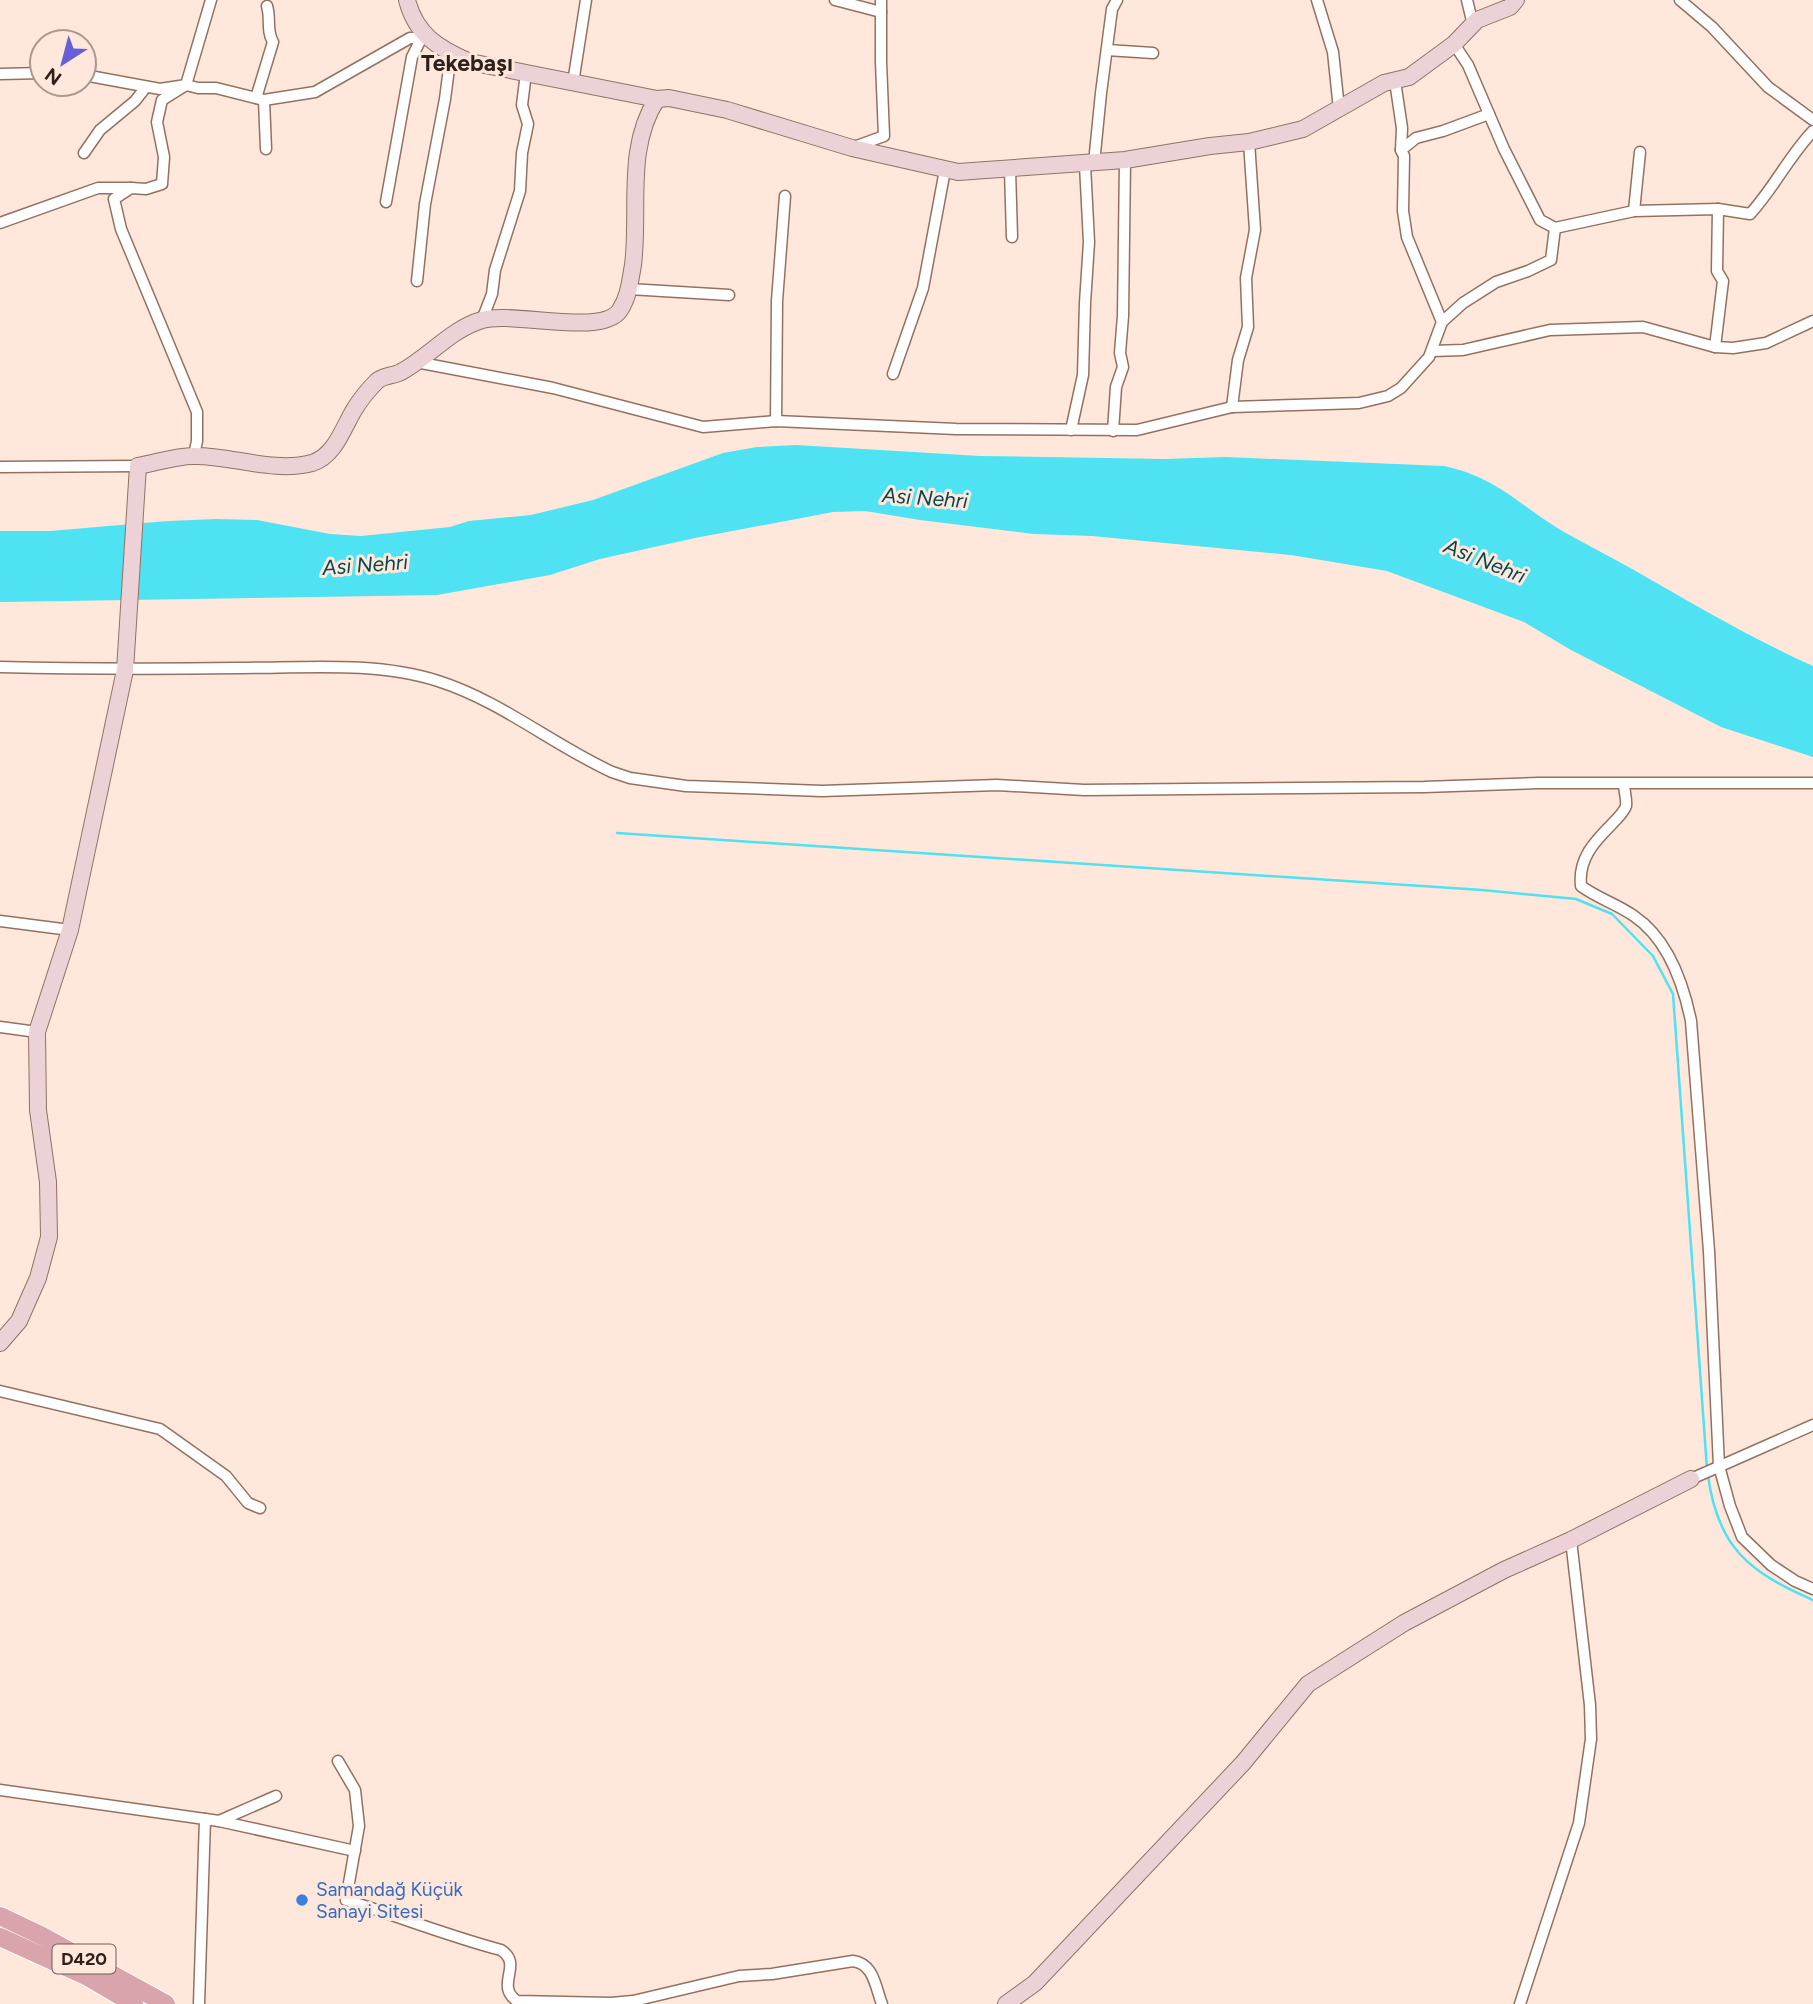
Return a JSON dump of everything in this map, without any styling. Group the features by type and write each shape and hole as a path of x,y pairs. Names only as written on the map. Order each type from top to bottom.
{"main road":[{"name":"D420","path":"0,1916 166,2004"},
{"name":"D420","path":"0,1937 86,1976 134,2004"}],"street":[{"path":"186,85 211,0"},
{"path":"407,0 410,13 424,37 470,62 727,110 852,148 958,172 1125,160 1248,142 1303,129 1384,83 1409,77 1454,44 1478,20 1510,7 1516,0"},
{"path":"573,83 586,0"},
{"path":"835,0 881,12"},
{"path":"852,148 884,136 881,0"},
{"path":"1071,430 1083,375 1090,164 1112,9 1117,0"},
{"path":"1317,0 1333,52 1339,109"},
{"path":"1467,0 1472,25"},
{"path":"1679,0 1712,27 1768,87 1813,120"},
{"path":"266,149 260,99 273,42 268,33 270,18 267,6"},
{"path":"98,78 146,87 161,94 186,85 216,88 260,99 315,92 410,38 424,37"},
{"path":"386,202 412,57 424,37"},
{"path":"1454,44 1468,65 1540,220 1555,228 1634,211 1718,209 1749,214 1765,197 1797,147 1813,131"},
{"path":"1107,50 1153,54"},
{"path":"417,281 425,204 451,53"},
{"path":"0,74 28,73"},
{"path":"482,320 492,294 501,249 520,191 522,153 528,124 522,105 526,73"},
{"path":"1395,81 1402,128 1403,211 1407,237 1442,322"},
{"path":"84,153 100,130 135,101 146,87"},
{"path":"0,223 98,188 146,189 162,184 164,158 158,122 161,94"},
{"path":"0,467 138,470 194,455 248,463 314,463 334,448 355,408 380,378 399,373 453,335 482,320 510,317 602,323 618,314 629,289 636,238 636,158 647,114 657,99"},
{"path":"1401,149 1416,138 1489,114"},
{"path":"1232,407 1238,360 1248,327 1246,278 1255,230 1248,142"},
{"path":"1634,211 1640,152"},
{"path":"1113,431 1116,387 1123,367 1120,352 1124,316 1125,160"},
{"path":"893,374 923,288 945,170"},
{"path":"1010,170 1012,237"},
{"path":"131,188 114,199 121,229 197,412 194,455"},
{"path":"776,421 777,301 785,196"},
{"path":"1715,347 1723,281 1717,271 1718,209"},
{"path":"416,362 553,388 703,427 776,421 956,429 1137,430 1232,407 1359,403 1388,396 1407,382 1432,351 1442,322 1463,303 1496,282 1551,260 1555,228"},
{"path":"629,289 729,295"},
{"path":"1432,351 1463,350 1550,330 1643,327 1715,347 1733,348 1766,343 1813,321"},
{"path":"0,1343 19,1321 38,1278 49,1237 48,1182 38,1110 37,1032 70,930 126,664 138,470"},
{"path":"0,667 126,664 324,668 387,671 424,677 488,702 612,772 629,778 686,786 822,791 998,785 1084,790 1424,787 1538,783 1813,783"},
{"path":"1624,784 1626,806 1584,858 1579,872 1581,886 1637,918 1673,962 1685,990 1692,1021 1708,1237 1719,1466 1742,1537 1771,1565 1813,1589"},
{"path":"0,921 70,930"},
{"path":"0,1027 37,1032"},
{"path":"0,1391 160,1429 226,1476 248,1503 260,1508"},
{"path":"1006,2004 1035,1983 1243,1763 1308,1684 1404,1623 1504,1570 1571,1540 1691,1479 1813,1425"},
{"path":"1520,2004 1579,1823 1591,1739 1590,1705 1571,1540"},
{"path":"338,1760 355,1790 358,1807 359,1826 346,1900 508,1955 511,1964 507,1990 510,1997 517,2001 633,2001 739,1976 772,1975 853,1961 863,1963 870,1969 882,2004"},
{"path":"0,1790 219,1821 355,1851"},
{"path":"219,1821 276,1796"},
{"path":"199,2004 205,1819"}],"water":[{"name":"Asi Nehri","path":"796,445 980,456 1165,459 1226,457 1444,466 1463,471 1494,485 1564,532 1700,608 1813,666 1813,757 1721,727 1571,650 1524,622 1387,571 1291,555 1092,536 1034,534 865,511 833,512 695,538 600,559 550,575 437,595 0,602 0,531 50,531 217,519 257,520 330,534 361,536 450,527 469,521 531,515 593,500 723,453 757,447"}],"waterway":[{"path":"617,833 1482,890 1576,899 1612,914 1653,956 1673,994 1707,1469"},
{"path":"1708,1476 1720,1522 1740,1554 1771,1579 1813,1600"}],"place":[{"name":"Samandağ Küçük Sanayi Sitesi","path":"302,1900"}],"district":[{"name":"Tekebaşı","path":"467,63"}]}
